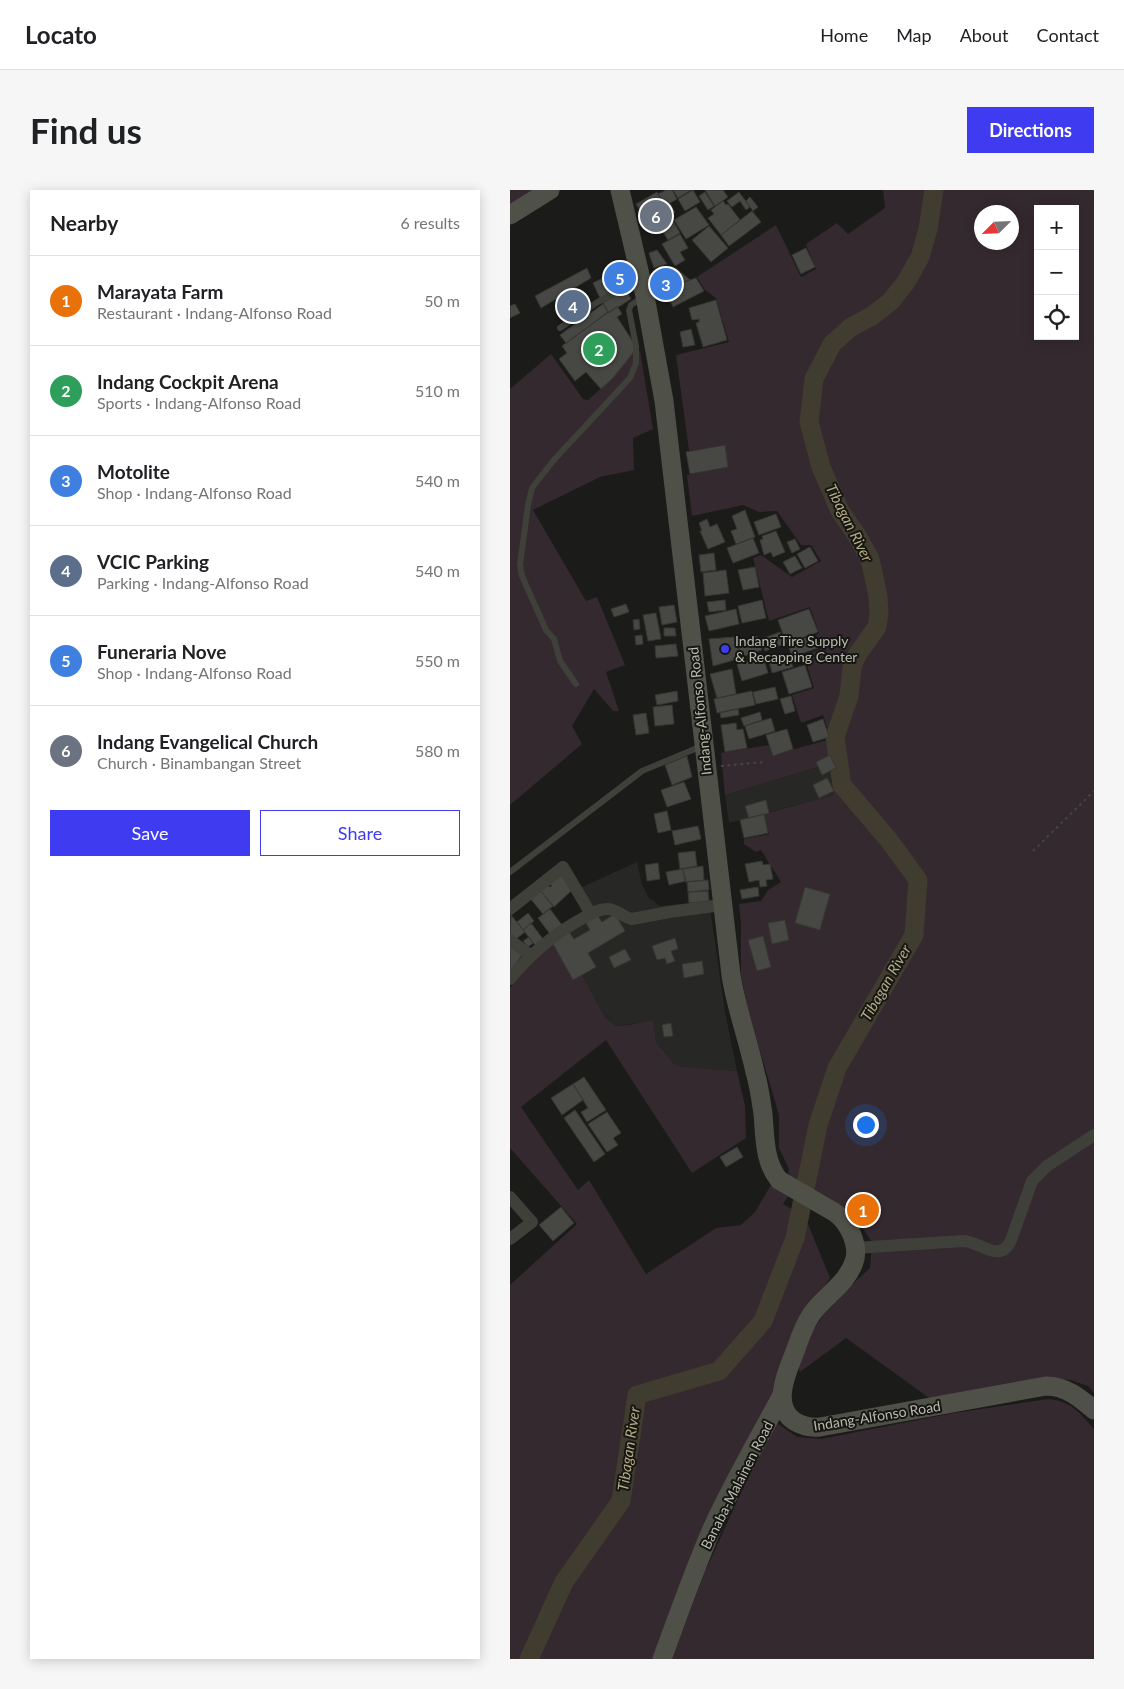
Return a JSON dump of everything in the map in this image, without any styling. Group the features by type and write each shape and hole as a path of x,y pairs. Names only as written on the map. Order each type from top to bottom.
{"main road":[{"path":"510,215 550,190"},
{"name":"Indang-Alfonso Road","path":"620,190 641,279 664,401 733,989 755,1071 768,1159 777,1178 787,1192 827,1215 839,1216 845,1223 855,1248"},
{"name":"Indang-Alfonso Road","path":"827,1215 843,1241 851,1264 849,1273"},
{"path":"782,1396 789,1368 809,1318 849,1273 854,1263 855,1248"},
{"name":"Indang-Alfonso Road","path":"782,1396 784,1409 787,1414 799,1424 814,1427 937,1407 1046,1386 1057,1387 1070,1392 1094,1410"},
{"name":"Banaba-Malainen Road","path":"662,1659 711,1531 782,1396"}],"street":[{"path":"510,909 563,867 591,914"},
{"path":"510,979 530,955 555,935 601,910 611,909 626,918 633,919 722,905"},
{"path":"510,940 530,955"},
{"path":"855,1248 963,1241 974,1242 996,1252 1002,1250 1008,1246 1011,1240 1032,1181 1047,1166 1094,1135"},
{"path":"510,1197 532,1222 510,1239"}],"lane":[{"path":"560,328 596,303 641,279"},
{"path":"576,684 560,660 554,639 546,630 522,576 521,558 528,505 532,488 553,462 630,378 636,363 636,346 629,308 641,279"},
{"path":"510,872 642,770 704,746"}],"path":[{"path":"706,770 725,765 764,762"},
{"path":"1033,851 1094,791"}],"shaded area":[{"path":"510,190 535,190 510,206"},
{"path":"883,190 1094,190 1094,1393 1088,1386 1070,1380 1043,1378 932,1400 846,1338 800,1372 796,1365 806,1341 830,1305 870,1268 872,1242 857,1220 834,1201 791,1177 788,1173 789,1169 779,1148 779,1115 748,1010 741,975 739,904 761,901 768,890 781,882 761,850 756,852 744,844 744,839 769,834 764,814 833,795 838,760 830,755 816,762 818,767 725,795 721,753 769,745 773,755 831,739 823,715 801,723 792,695 814,688 804,655 821,649 816,635 819,633 810,607 769,621 753,558 761,555 792,577 821,561 811,545 801,545 777,511 759,512 743,505 692,516 687,475 728,466 724,445 689,451 676,355 729,342 716,298 705,290 697,277 776,225 801,277 816,269 806,244 837,223 848,234 885,208"},
{"path":"640,351 653,429 633,438 634,470 600,477 533,510 586,601 597,597 625,665 606,672 619,711 613,711 594,689 572,726 582,744 510,805 510,389 551,354 583,399 588,400 613,378 633,353"},
{"path":"830,755 838,760 833,795 729,823 725,795 818,767 816,762"},
{"path":"637,862 642,884 649,898 660,906 709,901 725,1012 737,1071 676,1066 656,1042 653,1021 616,1026 605,1017 582,975 573,980 552,942 597,915 580,888"},
{"path":"552,942 573,979 582,975 605,1017 616,1026 653,1020 656,1042 676,1066 737,1071 745,1106 746,1138 692,1173 606,1040 521,1107 578,1190 589,1180 646,1274 716,1228 741,1225 755,1212 771,1185 790,1194 783,1204 800,1214 798,1221 808,1224 830,1278 795,1332 776,1393 654,1659 510,1659 510,1285 577,1224 510,1148 510,988 533,960"},
{"path":"1048,1399 1063,1402 1074,1408 1094,1429 1094,1659 672,1659 704,1574 764,1442 777,1423 797,1437 821,1439 954,1413"}],"building":[{"path":"666,190 672,190 677,199 670,203 675,212 670,215 658,194"},
{"path":"673,190 691,190 678,198"},
{"path":"693,190 700,202 685,211 678,199"},
{"path":"705,190 723,190 728,197 715,206"},
{"path":"657,192 664,205 643,215 636,204"},
{"path":"705,192 714,206 708,210 699,196"},
{"path":"739,192 750,207 746,210 740,201 732,207 727,201"},
{"path":"750,197 758,207 753,211 746,201"},
{"path":"723,201 726,205 728,204 740,220 721,235 708,218 714,214 711,210"},
{"path":"664,205 671,217 651,228 643,215"},
{"path":"696,207 709,225 686,239 674,220"},
{"path":"752,211 761,222 729,246 721,235"},
{"path":"673,221 680,233 668,240 661,229"},
{"path":"709,226 728,248 711,262 692,240"},
{"path":"680,234 688,248 680,252 685,260 675,266 662,244"},
{"path":"806,248 815,267 801,274 792,255"},
{"path":"657,250 667,264 654,268 649,253"},
{"path":"624,267 628,282 600,298 593,283"},
{"path":"587,268 591,278 541,308 535,296"},
{"path":"676,268 690,280 661,289 657,273"},
{"path":"696,278 704,291 673,307 665,288"},
{"path":"626,289 631,299 609,313 603,303"},
{"path":"716,300 727,340 703,347 696,323 699,322 699,319 692,320 689,308"},
{"path":"515,304 520,313 510,318 510,306"},
{"path":"603,304 608,312 566,343 560,335"},
{"path":"617,306 622,314 617,317 635,345 633,353 613,378 601,389 586,372 575,381 559,359 567,353 562,346"},
{"path":"691,329 695,345 683,347 680,332"},
{"path":"725,445 728,467 690,474 686,452"},
{"path":"745,510 755,537 736,544 731,531 737,529 732,516"},
{"path":"776,514 781,527 759,535 754,522"},
{"path":"707,519 710,527 717,524 725,542 708,549 700,531 702,531 699,523"},
{"path":"776,531 785,552 773,557 771,552 764,555 760,540 763,539 762,536"},
{"path":"753,538 759,553 733,563 727,548"},
{"path":"795,539 800,549 792,553 787,542"},
{"path":"810,547 818,561 805,568 797,554"},
{"path":"714,553 716,570 701,572 699,555"},
{"path":"795,556 802,568 790,574 783,562"},
{"path":"755,567 759,587 743,590 738,570"},
{"path":"726,570 729,593 705,596 703,573"},
{"path":"725,600 726,610 709,612 707,602"},
{"path":"762,600 766,618 742,623 738,606"},
{"path":"626,604 629,612 614,617 611,609"},
{"path":"674,605 677,622 662,625 659,607"},
{"path":"736,609 739,624 709,631 705,616"},
{"path":"809,609 818,632 786,643 778,620"},
{"path":"656,613 661,639 648,641 643,615"},
{"path":"639,619 640,629 634,630 633,620"},
{"path":"664,628 675,628 676,636 664,636"},
{"path":"780,632 784,644 765,651 761,639"},
{"path":"642,635 643,644 636,645 635,636"},
{"path":"814,635 818,648 792,657 788,644"},
{"path":"757,636 762,650 742,657 737,644"},
{"path":"734,637 741,658 713,666 709,639"},
{"path":"676,644 678,656 656,658 655,646"},
{"path":"789,655 793,667 772,673 769,661"},
{"path":"763,657 768,673 742,681 737,664"},
{"path":"805,665 812,687 789,694 782,672"},
{"path":"732,669 736,694 717,698 710,674"},
{"path":"775,687 778,699 756,704 753,692"},
{"path":"677,691 678,701 657,705 655,695"},
{"path":"752,691 755,705 717,713 714,699"},
{"path":"791,696 795,711 785,714 780,699"},
{"path":"672,705 674,724 655,726 653,707"},
{"path":"738,709 739,715 721,718 720,713"},
{"path":"760,712 762,720 744,726 741,718"},
{"path":"646,713 649,733 636,735 633,715"},
{"path":"771,718 775,731 749,739 745,726"},
{"path":"823,719 829,737 813,742 807,725"},
{"path":"736,723 737,730 743,729 747,748 725,752 721,725"},
{"path":"787,729 793,749 773,756 766,735"},
{"path":"830,755 836,768 822,775 816,762"},
{"path":"687,756 692,777 672,785 665,765"},
{"path":"827,778 834,791 819,798 813,785"},
{"path":"684,782 691,799 667,807 661,790"},
{"path":"766,800 769,813 749,818 745,806"},
{"path":"667,811 671,830 658,833 654,814"},
{"path":"764,814 768,833 744,838 740,820"},
{"path":"698,826 701,839 675,845 672,831"},
{"path":"695,851 697,866 680,869 678,853"},
{"path":"762,861 763,865 770,864 773,879 766,880 767,886 760,887 759,880 749,882 745,864"},
{"path":"658,863 660,879 647,881 645,865"},
{"path":"703,866 704,880 685,882 683,869"},
{"path":"683,869 686,881 669,885 666,872"},
{"path":"560,874 572,890 554,907 540,890 547,885 552,886 549,883"},
{"path":"708,880 709,890 688,892 687,882"},
{"path":"758,887 759,896 742,899 740,890"},
{"path":"805,887 830,894 820,930 795,923"},
{"path":"539,889 553,906 543,914 529,897"},
{"path":"708,891 709,901 689,903 688,892"},
{"path":"550,909 562,925 550,934 538,918"},
{"path":"528,913 534,921 523,930 517,922"},
{"path":"615,914 625,931 588,953 596,967 573,980 552,942 568,930 574,939 590,930 585,921 597,915 602,922"},
{"path":"511,915 525,932 516,939 510,936"},
{"path":"785,920 789,940 772,944 768,923"},
{"path":"531,923 543,939 535,945 523,930"},
{"path":"763,936 771,967 757,971 748,940"},
{"path":"529,937 533,943 528,947 523,941"},
{"path":"675,938 678,949 671,951 675,961 667,964 665,958 657,960 652,946"},
{"path":"510,946 522,955 511,970 510,969"},
{"path":"625,949 631,960 614,968 609,957"},
{"path":"702,961 704,974 684,978 682,964"},
{"path":"671,1023 673,1036 664,1037 662,1025"},
{"path":"584,1077 606,1110 587,1122 581,1112 588,1108 573,1084"},
{"path":"573,1084 583,1100 562,1115 551,1098"},
{"path":"575,1110 605,1154 594,1162 564,1118"},
{"path":"607,1112 621,1133 613,1138 618,1145 607,1152 588,1124"},
{"path":"737,1147 743,1157 726,1167 720,1157"},
{"path":"561,1207 574,1223 553,1241 539,1225"}],"waterway":[{"name":"Tibagan River","path":"529,1659 564,1582 621,1501 637,1395 719,1371 763,1321 795,1238 818,1125 837,1068 914,935 918,880 888,839 842,785 835,737 849,696 852,667 857,655 877,627 879,614 878,596 870,559 840,511 821,467 809,422 814,379 832,344 851,327 872,316 891,301 906,282 920,257 928,229 934,190"}],"place":[{"name":"Indang Evangelical Church","path":"656,216"},
{"name":"Funeraria Nove","path":"620,278"},
{"name":"Motolite","path":"666,284"},
{"name":"VCIC Parking","path":"573,306"},
{"name":"Indang Cockpit Arena","path":"599,349"},
{"name":"Indang Tire Supply & Recapping Center","path":"725,649"},
{"name":"Marayata Farm","path":"863,1210"}]}
